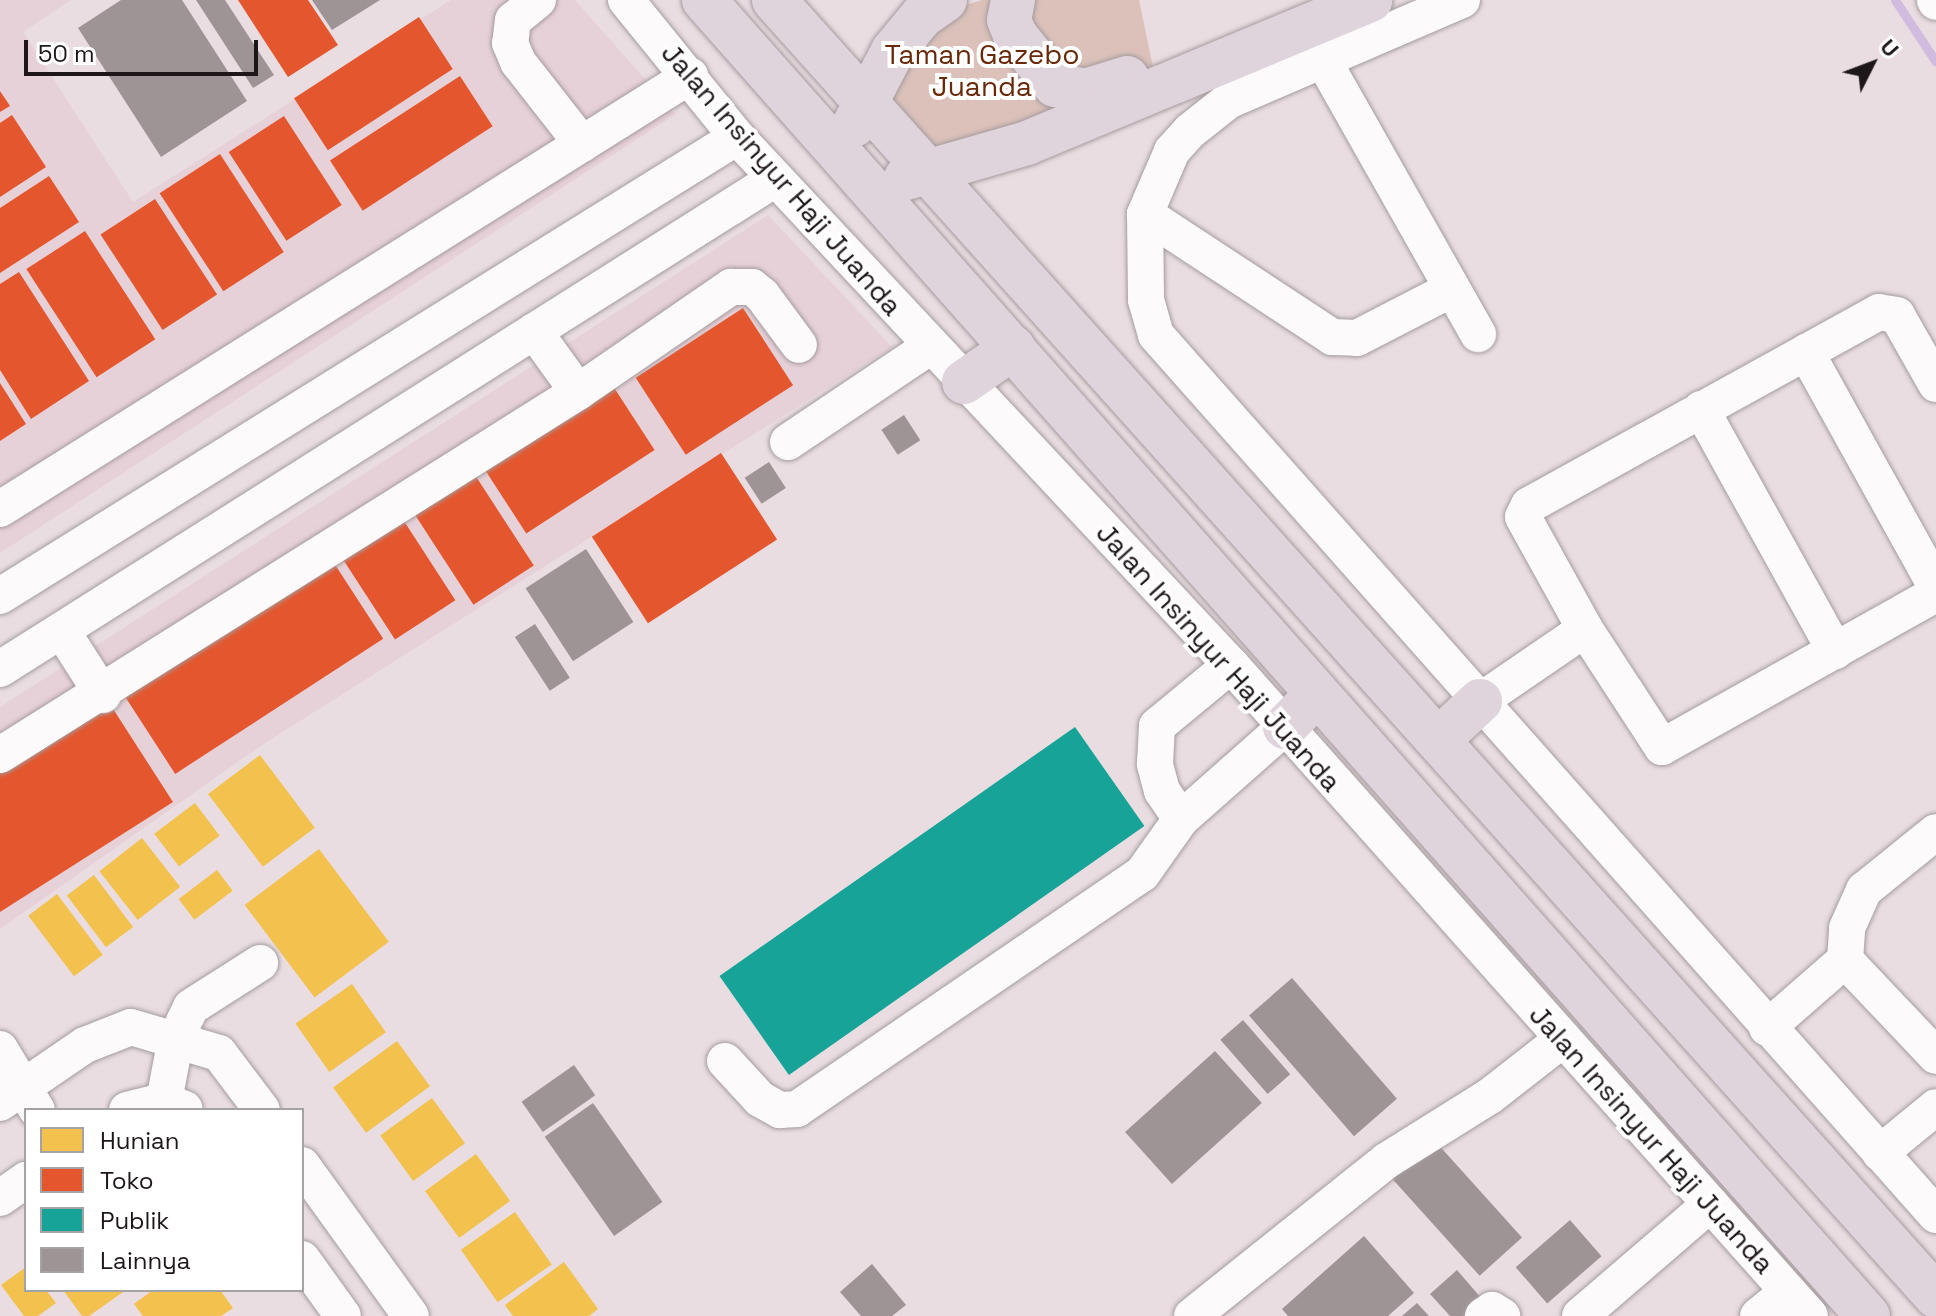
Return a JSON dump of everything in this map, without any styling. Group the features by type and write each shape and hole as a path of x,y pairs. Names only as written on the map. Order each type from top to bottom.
{"highway":[{"name":"Jalan Insinyur Haji Juanda","path":"704,0 1868,1316"},
{"path":"774,0 933,173 1936,1296"},
{"path":"945,0 922,16 893,51 865,99 851,168 933,173 1027,143 1226,55 1370,0"},
{"path":"1013,0 1009,20 1022,47 1043,74 1070,90 1085,91 1177,62 1226,55"},
{"path":"964,382 1013,348"},
{"path":"1285,727 1317,694"},
{"path":"1439,739 1480,701"}],"street":[{"path":"538,0 513,20 510,43 518,62 582,144"},
{"name":"Jalan Insinyur Haji Juanda","path":"626,0 737,137 1231,665 1799,1304"},
{"path":"1462,0 1228,101 1190,131 1172,151 1145,214 1146,300 1156,335 1767,1028 1936,1215"},
{"path":"1323,60 1478,334"},
{"path":"0,509 690,76"},
{"path":"0,596 737,137"},
{"path":"0,669 775,179"},
{"path":"1145,214 1332,337 1357,338 1452,289"},
{"path":"0,755 103,695 578,392 731,287 752,287 762,295 799,345"},
{"path":"1936,384 1889,311 1879,312 1524,510 1523,517 1585,629 1662,747 1936,594"},
{"path":"534,331 578,392"},
{"path":"788,442 931,346"},
{"path":"1806,352 1936,587"},
{"path":"1701,409 1835,651"},
{"path":"1480,701 1585,629"},
{"path":"62,631 103,695"},
{"path":"1181,819 1162,791 1155,764 1157,726 1231,665"},
{"path":"725,1061 760,1099 780,1110 797,1109 1142,874 1181,819 1285,727"},
{"path":"1767,1028 1845,960 1847,928 1864,890 1936,832"},
{"path":"1845,960 1936,1056"},
{"path":"151,1108 175,1106 176,1038 191,1007 260,963"},
{"path":"0,1049 21,1099 85,1045 131,1027 219,1053 260,1108"},
{"path":"1192,1316 1386,1161 1490,1096 1563,1039"},
{"path":"1880,1153 1936,1107"},
{"path":"304,1168 411,1316"},
{"path":"0,1198 24,1181"},
{"path":"1580,1316 1710,1204"},
{"path":"304,1262 343,1316"},
{"path":"1758,1316 1799,1304"},
{"path":"1483,1316 1492,1310 1502,1316"}],"shaded area":[{"path":"0,0 71,0 23,32 133,202 451,0 575,0 676,114 0,553"},
{"path":"768,215 892,347 262,745 0,929 0,707"}],"green space":[{"name":"Taman Gazebo Juanda","path":"982,0 1139,0 1153,67 997,138 924,152 878,101 949,10"}],"building: Hunian":[{"path":"260,755 315,828 263,867 208,794"},
{"path":"195,803 220,836 179,866 154,834"},
{"path":"142,838 180,887 138,920 99,871"},
{"path":"319,849 389,942 315,998 245,905"},
{"path":"217,870 233,891 194,920 179,899"},
{"path":"94,875 133,927 106,947 67,895"},
{"path":"57,894 103,955 74,976 28,916"},
{"path":"352,984 386,1032 329,1072 295,1024"},
{"path":"397,1041 430,1086 366,1133 333,1087"},
{"path":"432,1098 465,1143 413,1181 380,1136"},
{"path":"476,1154 510,1201 459,1238 425,1191"},
{"path":"515,1212 552,1264 498,1302 461,1250"},
{"path":"564,1262 598,1309 589,1316 513,1316 505,1305"},
{"path":"24,1268 24,1292 48,1292 56,1303 38,1316 24,1316 1,1285"},
{"path":"64,1292 123,1292 89,1316 82,1316"},
{"path":"150,1292 221,1292 233,1308 221,1316 143,1316 134,1304"}],"building: Toko":[{"path":"238,0 308,0 338,45 288,77"},
{"path":"419,17 453,69 328,150 294,98"},
{"path":"460,76 493,126 363,211 330,160"},
{"path":"0,91 10,106 0,112"},
{"path":"12,115 46,167 0,197 0,123"},
{"path":"284,116 342,205 286,241 229,152"},
{"path":"220,154 284,252 223,291 160,193"},
{"path":"49,176 79,222 0,273 0,208"},
{"path":"155,199 217,295 163,330 100,234"},
{"path":"85,231 155,339 97,377 26,269"},
{"path":"19,272 89,381 31,419 0,370 0,284"},
{"path":"743,308 793,385 686,455 636,378"},
{"path":"0,383 26,424 0,441"},
{"path":"611,383 655,450 526,533 483,466"},
{"path":"721,453 777,539 648,623 592,537"},
{"path":"475,475 534,566 473,605 415,514"},
{"path":"402,518 455,600 395,639 342,557"},
{"path":"332,560 383,639 175,774 124,695"},
{"path":"108,701 173,802 0,912 0,770"}],"building: Publik":[{"path":"1075,727 1144,826 789,1075 719,976"}],"building: Lainnya":[{"path":"121,0 182,0 247,101 161,157 78,28"},
{"path":"196,0 225,0 274,75 253,88"},
{"path":"312,0 380,0 332,30"},
{"path":"904,415 920,440 898,455 881,430"},
{"path":"769,462 786,488 762,504 745,478"},
{"path":"586,549 633,622 573,661 526,588"},
{"path":"535,624 570,678 550,691 515,637"},
{"path":"1292,978 1397,1099 1354,1136 1249,1015"},
{"path":"1243,1020 1290,1074 1268,1094 1220,1040"},
{"path":"1215,1051 1262,1103 1172,1184 1125,1132"},
{"path":"574,1065 595,1095 543,1132 522,1102"},
{"path":"593,1103 662,1202 614,1236 545,1137"},
{"path":"1435,1141 1522,1238 1480,1276 1393,1179"},
{"path":"1570,1220 1601,1256 1547,1303 1516,1267"},
{"path":"1364,1236 1414,1293 1388,1316 1288,1316 1282,1309"},
{"path":"872,1264 906,1305 892,1316 861,1316 840,1292"},
{"path":"1457,1270 1482,1299 1463,1316 1450,1316 1430,1294"},
{"path":"1417,1303 1429,1316 1402,1316"}],"waterway":[{"path":"1895,0 1936,62"}]}
